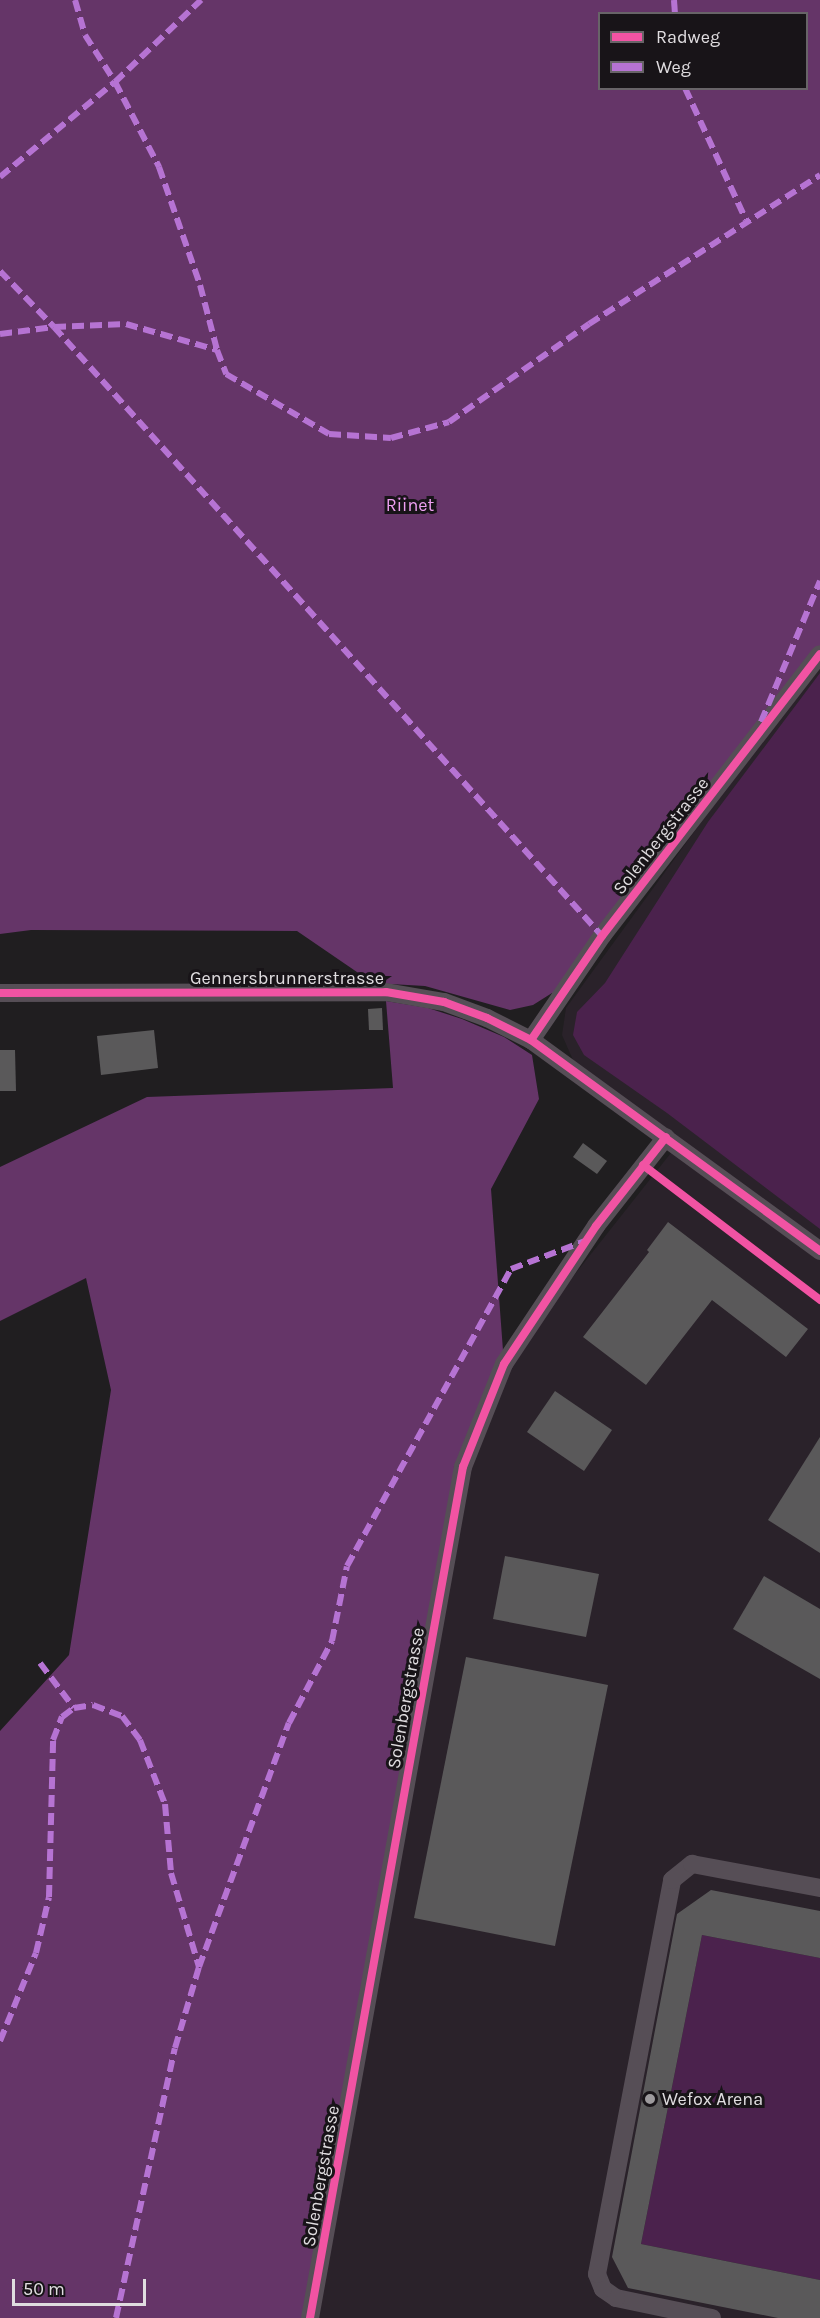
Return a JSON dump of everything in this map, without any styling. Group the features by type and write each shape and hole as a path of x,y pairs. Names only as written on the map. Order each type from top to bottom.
{"street":[{"name":"Solenbergstrasse","path":"531,1040 602,936 820,654"},
{"name":"Gennersbrunnerstrasse","path":"0,993 386,992 444,1002 487,1018 531,1040 820,1251"},
{"name":"Solenbergstrasse","path":"310,2318 463,1467 504,1364 596,1226 666,1137"},
{"path":"712,2318 616,2298 603,2289 597,2274 672,1880 692,1864 820,1888"}],"shaded area":[{"path":"820,659 820,2318 310,2318 463,1467 504,1364 678,1144 573,1060 562,1035 566,1008"},
{"path":"820,673 820,1229 667,1113 584,1055 573,1035 577,1012 605,983 708,822"},
{"path":"702,1935 820,1958 820,2280 641,2244"}],"green space":[{"name":"Riinet","path":"0,0 820,0 820,654 561,997 552,993 533,1005 510,1010 425,986 373,983 297,931 31,930 0,934"},
{"path":"386,1001 428,1008 462,1019 504,1037 532,1055 539,1099 491,1189 504,1364 463,1467 310,2318 0,2318 0,1731 69,1655 111,1390 86,1278 0,1321 0,1167 147,1097 393,1088"}],"building":[{"path":"382,1008 383,1030 369,1030 368,1009"},
{"path":"154,1030 158,1068 101,1075 97,1036"},
{"path":"0,1050 15,1050 16,1091 0,1091"},
{"path":"583,1143 607,1161 597,1174 573,1157"},
{"path":"668,1222 808,1329 786,1357 712,1300 646,1385 583,1337 649,1252 647,1250"},
{"path":"555,1391 612,1430 584,1471 527,1432"},
{"path":"820,1437 820,1553 768,1520"},
{"path":"505,1556 599,1574 586,1637 493,1619"},
{"path":"764,1576 820,1609 820,1679 733,1629"},
{"path":"466,1657 608,1685 555,1946 414,1918"},
{"name":"Wefox Arena","path":"711,1890 820,1911 820,1958 702,1935 641,2244 820,2280 820,2318 778,2318 628,2288 612,2257 677,1914"}],"marked path":[{"path":"75,0 85,35 115,82 159,167 200,285 217,350 226,374 329,434 391,438 449,422 589,324 820,175"},
{"path":"0,177 115,82 201,0"},
{"path":"674,0 675,12"},
{"path":"686,90 746,220"},
{"path":"0,271 54,327 602,936"},
{"path":"0,334 54,327 126,324 217,350"},
{"path":"761,722 820,581"},
{"path":"116,2318 175,2048 199,1967 289,1723 332,1641 347,1566 511,1269 585,1241"},
{"path":"40,1663 74,1708"},
{"path":"0,2041 36,1953 49,1897 53,1740 62,1717 74,1708 93,1705 122,1716 140,1740 165,1804 171,1873 199,1967"}],"cycle path":[{"path":"531,1040 602,936 820,654"},
{"path":"0,993 386,992 444,1002 487,1018 531,1040 820,1251"},
{"path":"310,2318 463,1467 504,1364 596,1226 666,1137"},
{"path":"643,1165 820,1300"}],"place":[{"name":"Wefox Arena","path":"650,2099"}]}
